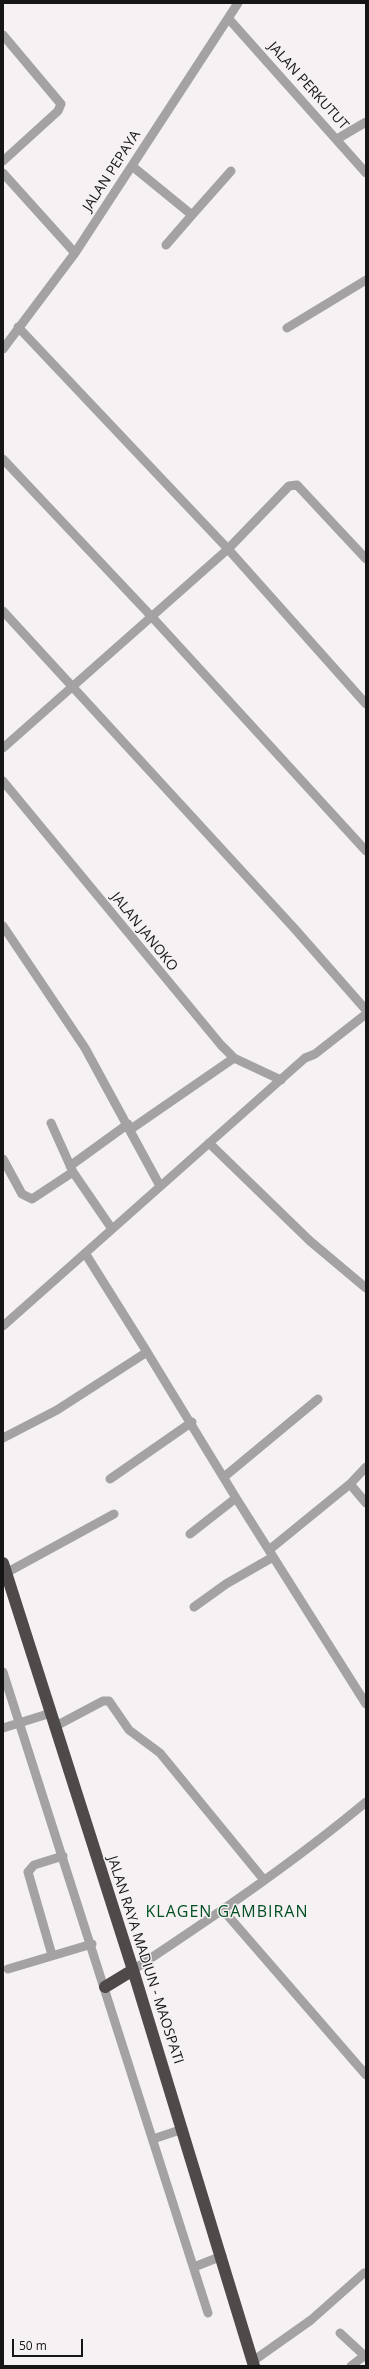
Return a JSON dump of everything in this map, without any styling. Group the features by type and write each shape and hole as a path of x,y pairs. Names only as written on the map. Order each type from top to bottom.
{"highway":[{"name":"JALAN RAYA MADIUN - MAOSPATI","path":"4,1568 133,1970 254,2363"},
{"path":"105,1987 133,1970"}],"street":[{"name":"JALAN PEPAYA","path":"3,349 75,253 238,3"},
{"name":"JALAN PERKUTUT","path":"228,18 366,172"},
{"path":"3,36 61,104 58,111 3,161"},
{"path":"337,139 366,122"},
{"path":"132,166 192,215"},
{"path":"166,245 231,171"},
{"path":"3,173 75,253"},
{"path":"287,328 366,280"},
{"path":"18,327 228,549 366,704"},
{"path":"3,459 152,617 366,851"},
{"path":"3,748 228,549 293,484 297,485 366,559"},
{"path":"3,611 294,928 366,1010"},
{"name":"JALAN JANOKO","path":"3,780 214,1038 234,1058 281,1080"},
{"path":"3,926 74,1030 129,1127 160,1186"},
{"path":"3,1326 305,1058 315,1054 366,1014"},
{"path":"3,1159 22,1194 32,1199 129,1127 234,1058"},
{"path":"51,1123 72,1169 112,1229"},
{"path":"209,1143 310,1241 366,1288"},
{"path":"85,1253 192,1422 236,1498 366,1704"},
{"path":"3,1438 57,1410 147,1352"},
{"path":"224,1477 318,1399"},
{"path":"110,1479 192,1422"},
{"path":"194,1607 271,1553 350,1484 366,1467"},
{"path":"350,1484 366,1504"},
{"path":"190,1534 236,1498"},
{"path":"4,1568 114,1514"},
{"path":"3,1672 92,1944 208,2313"},
{"path":"54,1727 103,1701 109,1701 130,1730 160,1753 264,1880"},
{"path":"3,1728 51,1713"},
{"path":"133,1970 223,1910 334,1828 366,1802"},
{"path":"52,1954 28,1872 34,1865 63,1856"},
{"path":"223,1910 366,2075"},
{"path":"8,1969 52,1954 92,1944"},
{"path":"153,2139 183,2129"},
{"path":"194,2267 222,2256"},
{"path":"254,2363 311,2320 364,2272 366,2273"},
{"path":"340,2333 365,2357 351,2366"}],"district":[{"name":"KLAGEN GAMBIRAN","path":"227,1912"}]}
